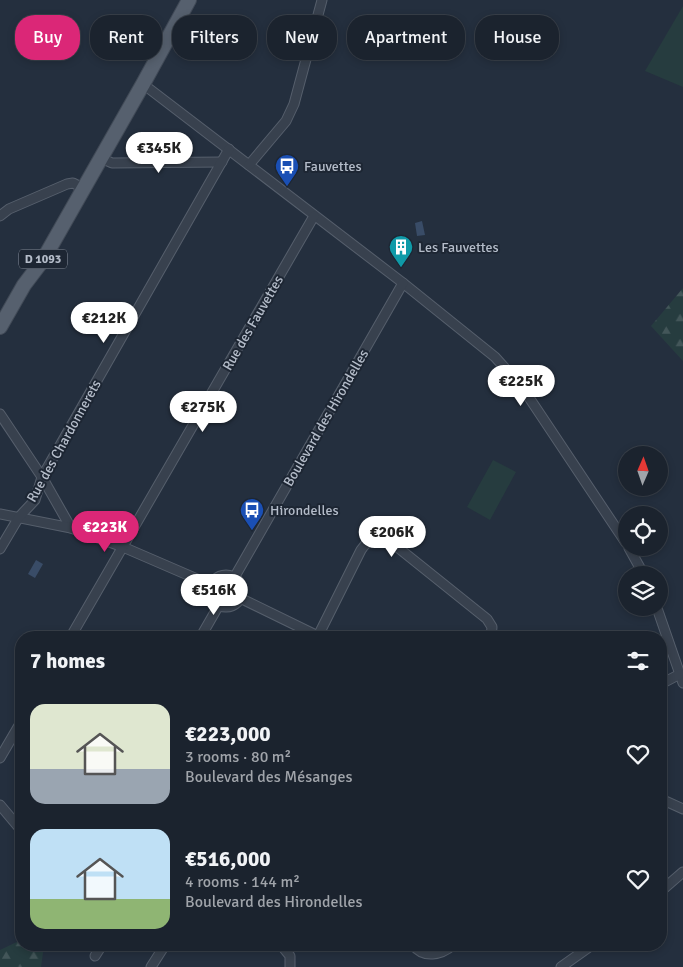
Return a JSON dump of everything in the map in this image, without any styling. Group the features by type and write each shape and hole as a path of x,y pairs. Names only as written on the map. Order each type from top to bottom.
{"main road":[{"name":"D 1093","path":"0,327 24,285 43,260 189,0"}],"street":[{"path":"249,165 286,121 294,104 322,0"},
{"path":"143,84 495,357 522,387 618,531"},
{"name":"Rue des Chardonnerets","path":"0,549 19,516 35,500 42,476 229,149"},
{"path":"101,158 112,163 222,162"},
{"path":"0,216 9,209 67,184 73,183 83,188"},
{"name":"Rue des Fauvettes","path":"74,631 314,216"},
{"name":"Boulevard des Hirondelles","path":"234,578 402,284"},
{"path":"0,414 42,476 71,528"},
{"path":"0,514 19,516 71,528 123,547 212,585"},
{"path":"323,631 361,550 365,544 378,538 391,542 487,619 492,627 492,631"},
{"path":"224,576 234,578 238,581 241,590 240,598 233,605 223,607 215,603 210,594 215,580 224,576"},
{"path":"240,598 308,631"},
{"path":"204,631 219,605"},
{"path":"660,616 665,631"},
{"path":"667,636 682,679 667,683"},
{"path":"0,758 15,732"},
{"path":"667,801 683,809"},
{"path":"0,805 15,823"},
{"path":"667,887 683,872"},
{"path":"95,956 98,951"},
{"path":"151,967 161,951"},
{"path":"286,951 290,956 290,967"},
{"path":"422,951 429,954 444,951"},
{"path":"561,967 584,951"}],"green space":[{"path":"683,6 683,87 645,71"},
{"path":"683,288 683,361 651,326"},
{"path":"493,460 516,472 490,520 467,507"},
{"path":"15,943 15,951 43,951 41,967 0,967 0,950"}],"water":[{"path":"422,221 425,235 417,236 415,223"},
{"path":"36,560 43,564 35,578 28,574"}],"place":[{"name":"Fauvettes","path":"287,187"},
{"name":"Les Fauvettes","path":"401,268"},
{"name":"Hirondelles","path":"252,531"}]}
